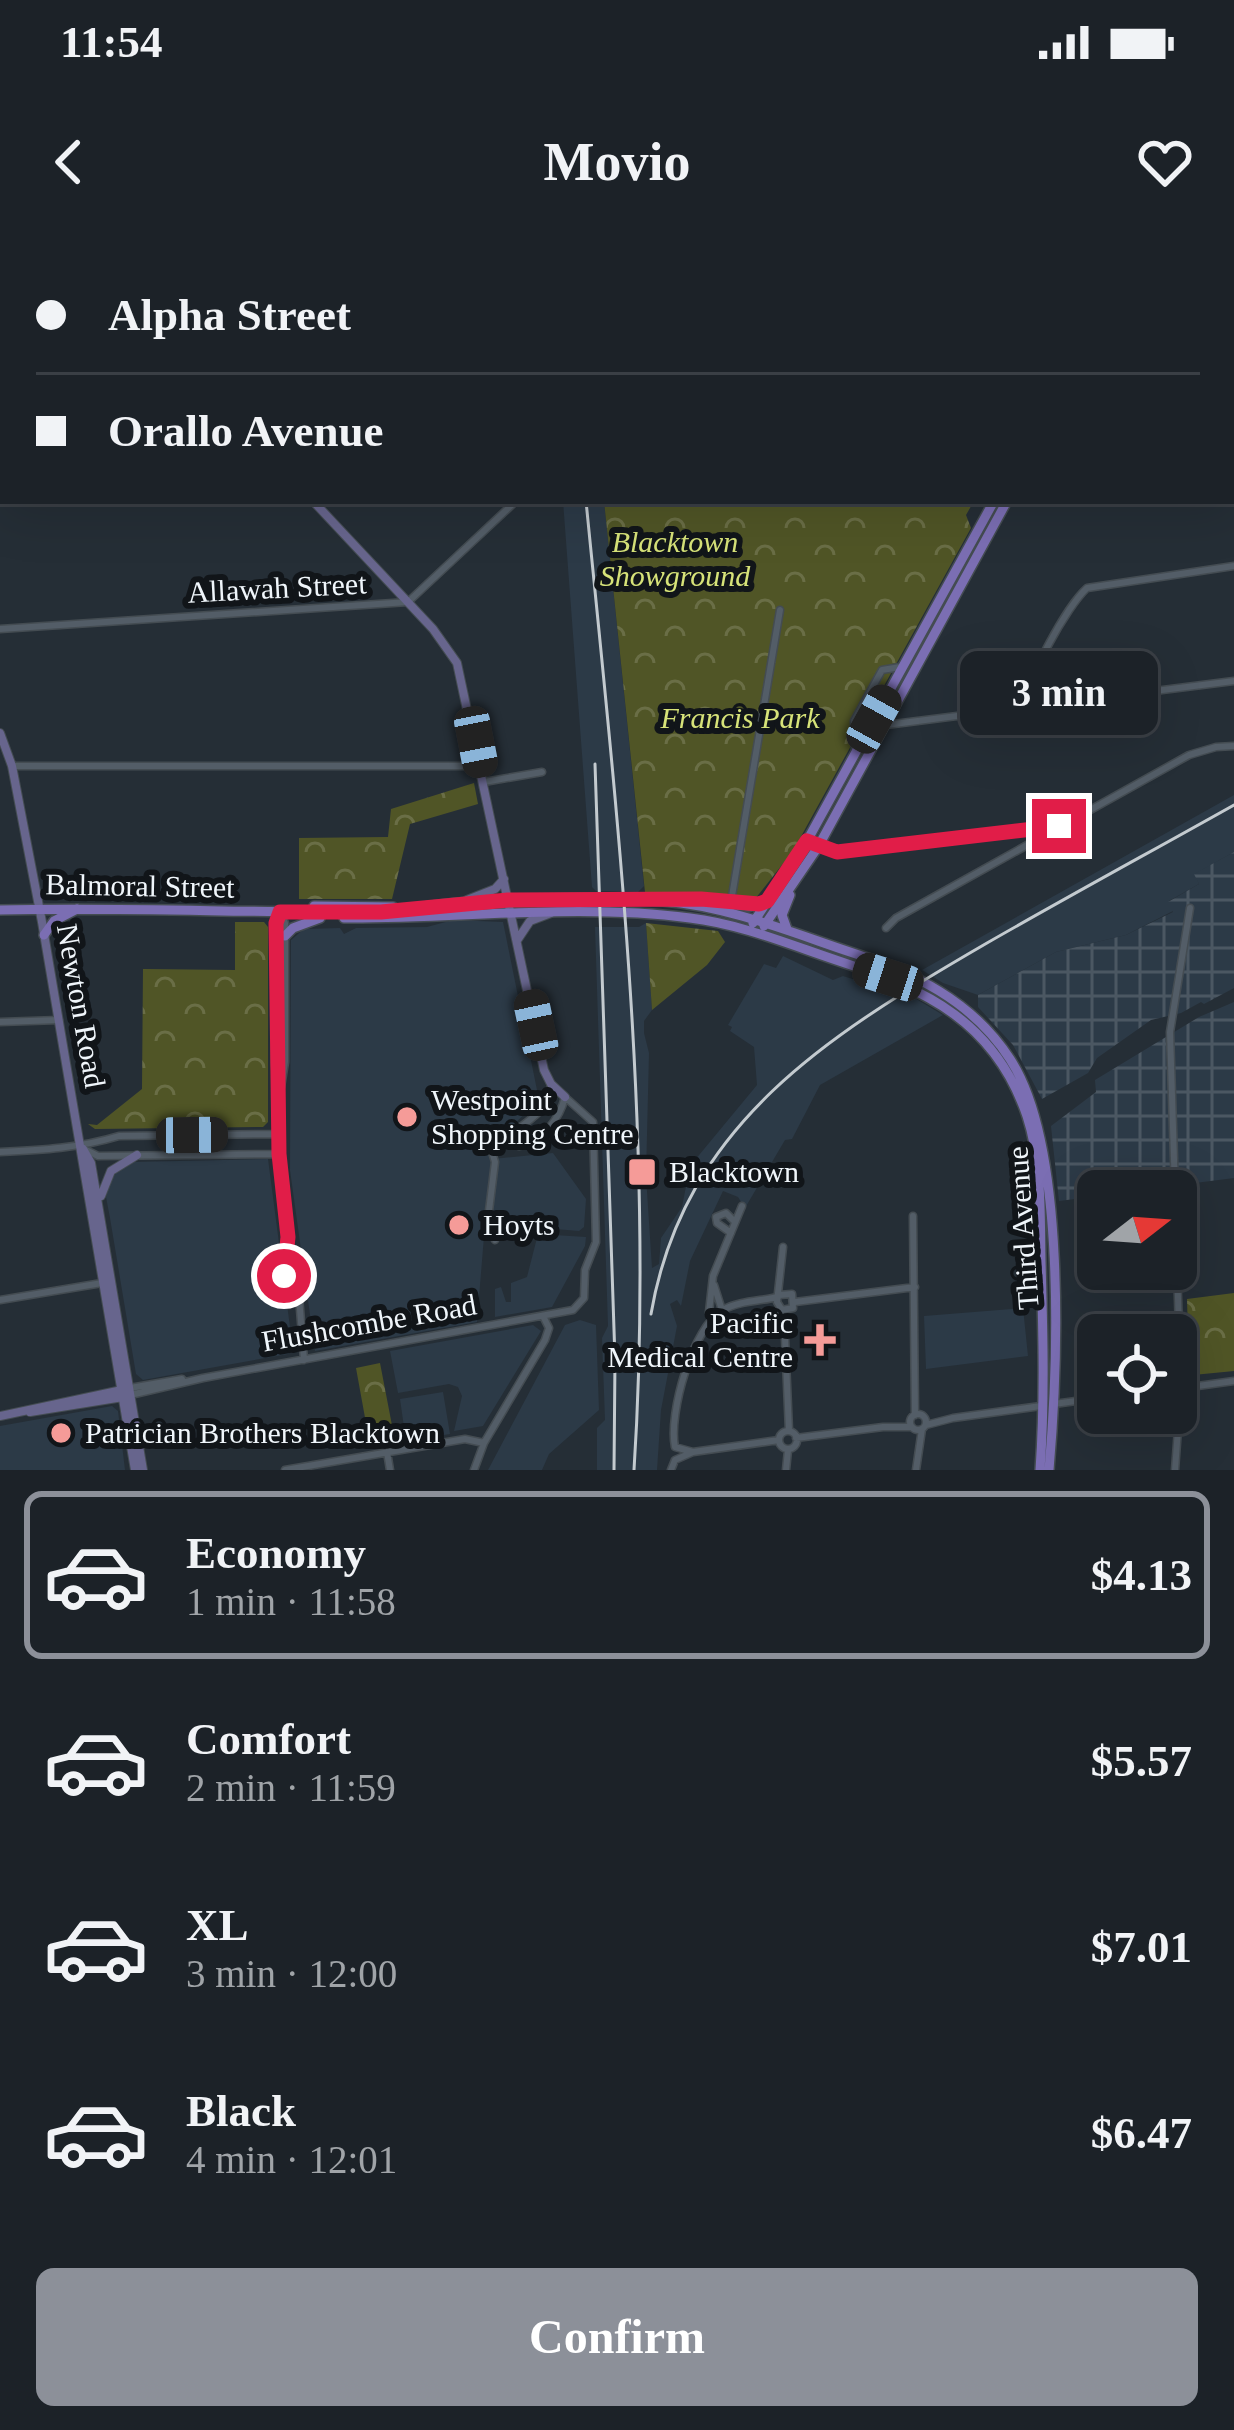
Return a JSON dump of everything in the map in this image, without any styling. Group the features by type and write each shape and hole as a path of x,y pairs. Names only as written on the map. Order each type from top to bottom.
{"main road":[{"path":"316,504 408,602 457,663 550,1084 565,1097"},
{"path":"788,931 782,915 812,844 992,504"},
{"path":"760,922 767,901 812,844 1005,504"},
{"name":"Newton Road","path":"1,738 12,766 102,1283 127,1392"},
{"path":"460,903 489,892 504,879"},
{"path":"752,933 796,879"},
{"path":"665,901 701,899 752,905 767,901"},
{"name":"Balmoral Street","path":"0,910 381,912 508,900 665,901 760,922"},
{"path":"44,935 54,921 82,907"},
{"name":"Balmoral Street","path":"280,912 320,918 409,919 460,913 691,918 752,933"},
{"path":"518,942 527,923 553,913"},
{"path":"285,936 320,918"},
{"name":"Third Avenue","path":"760,922 894,966 940,990 972,1013 1011,1060 1033,1105 1045,1152 1049,1470"},
{"name":"Third Avenue","path":"752,933 888,977 928,995 967,1024 1007,1074 1028,1120 1038,1171 1050,1405 1040,1470"},
{"name":"Newton Road","path":"82,1148 91,1162 139,1470"},
{"path":"98,1206 111,1171 137,1155"},
{"name":"Flushcombe Road","path":"5,1415 127,1392"}],"street":[{"name":"Allawah Street","path":"0,629 408,602 513,504"},
{"path":"1025,708 1030,685 1087,588 1234,566"},
{"path":"733,896 780,610"},
{"path":"856,754 854,721 881,670 904,666"},
{"path":"879,722 1234,680"},
{"path":"886,928 896,918 1150,775 1194,752 1234,746"},
{"path":"12,766 481,766"},
{"path":"484,782 542,772"},
{"path":"812,844 837,852 1059,826"},
{"path":"1001,831 1010,839 1010,853"},
{"path":"1173,1170 1170,1032 1190,908"},
{"path":"279,1095 285,1062 285,936 280,912"},
{"path":"280,912 276,923 278,1134 292,1268 287,1282 297,1309"},
{"path":"0,1022 59,1020"},
{"path":"495,1240 487,1228 494,1167 488,1139 511,1136 547,1102 550,1084"},
{"path":"474,1470 484,1443 545,1340 548,1325 542,1316 568,1312 582,1301 586,1265 596,1242 596,1132 586,1112 565,1097 537,1141 519,1146 511,1136"},
{"path":"0,1152 82,1148 119,1136 278,1134"},
{"path":"82,1148 98,1156 279,1154"},
{"path":"720,1312 713,1276 742,1206"},
{"path":"731,1233 716,1216 724,1213 735,1222"},
{"path":"913,1216 916,1470"},
{"path":"783,1247 779,1301 789,1431 796,1438"},
{"path":"783,1261 793,1306 785,1338"},
{"path":"292,1268 302,1276 297,1309 304,1360"},
{"path":"287,1282 298,1283"},
{"path":"0,1300 102,1283"},
{"path":"693,1452 676,1449 674,1444 686,1366 707,1323 720,1312 753,1303 779,1301 793,1306 915,1287"},
{"path":"779,1301 789,1293"},
{"name":"Flushcombe Road","path":"127,1392 542,1316"},
{"path":"1197,1386 1234,1381"},
{"path":"786,1470 788,1448 796,1438 1077,1401"},
{"path":"779,1440 789,1431"},
{"path":"1175,1470 1176,1434"},
{"path":"285,1470 465,1439 484,1443"},
{"path":"671,1470 675,1460 693,1452 779,1440 788,1448"},
{"path":"387,1452 390,1470"}],"shaded area":[{"path":"563,504 604,504 644,886 638,892 592,887"},
{"path":"1234,795 1234,852 1195,874 1199,884 1169,901 1173,911 1126,935 1056,952 978,995 922,970"},
{"path":"1234,852 1234,988 1181,1013 1151,1020 1097,1058 1088,1073 1042,1099 1013,1045 978,1007 978,995 1056,952 1126,935 1173,912 1168,902 1199,884 1194,874"},
{"name":"Westpoint Shopping Centre","path":"453,920 503,922 538,1095 510,1128 485,1135 492,1159 553,1153 586,1199 584,1227 579,1231 540,1224 537,1228 485,1224 477,1322 315,1351 290,1170 291,940 304,929 340,928 344,934 356,928 427,927"},
{"path":"646,923 652,1010 644,1021 644,1033 649,1053 646,1176 652,1268 659,1264 661,1238 682,1207 690,1166 757,1085 754,1047 728,1025 764,964 776,968 783,956 833,980 843,976 881,988 893,985 943,1015 820,1085 792,1139 785,1140 745,1208 738,1197 723,1191 690,1261 681,1306 677,1300 670,1304 677,1326 661,1410 657,1470 597,1470 597,1428 605,1420 602,1338 608,1326 595,927"},
{"path":"1234,1002 1234,1178 1197,1183 1197,1170 1077,1170 1077,1199 1059,1201 1051,1126 1096,1092 1095,1080 1199,1017"},
{"path":"268,1159 293,1350 143,1380 136,1374 106,1197 111,1180 133,1162"},
{"path":"538,1234 586,1237 585,1246 552,1307 495,1317 495,1289 501,1287 506,1302 511,1302 511,1283 527,1277"},
{"path":"1023,1308 1028,1356 926,1369 924,1316"},
{"path":"580,1320 596,1325 599,1410 549,1454 542,1470 488,1470 565,1325"},
{"path":"533,1325 541,1331 483,1426 454,1431 462,1396 458,1387 449,1384 398,1393 390,1351"},
{"path":"443,1392 450,1434 406,1441 400,1399"},
{"name":"Patrician Brothers Blacktown","path":"112,1406 118,1411 125,1470 0,1470 0,1426"}],"green space":[{"name":"Francis Park","path":"604,504 972,504 966,515 971,528 793,851 755,899 645,892"},
{"path":"474,783 478,804 410,824 392,899 299,899 299,838 388,837 391,809"},
{"path":"235,922 264,922 268,927 268,1122 263,1127 95,1129 88,1124 97,1125 142,1089 143,969 235,970"},
{"path":"646,923 718,931 725,942 707,965 652,1010"},
{"path":"1234,1293 1234,1371 1197,1375 1197,1314 1187,1314 1187,1299"},
{"path":"380,1363 395,1441 370,1445 356,1368"}],"railway":[{"path":"586,504 621,864 636,1106 640,1227 634,1470"},
{"path":"595,764 615,1359 614,1470"},
{"path":"651,1314 669,1247 696,1188 731,1136 773,1090 821,1049 929,977 1234,805"}],"place":[{"name":"Westpoint Shopping Centre","path":"407,1117"},
{"name":"Blacktown","path":"642,1172"},
{"name":"Hoyts","path":"459,1225"},
{"name":"Pacific Medical Centre","path":"820,1340"},
{"name":"Patrician Brothers Blacktown","path":"61,1433"}],"route":[{"path":"284,1276 288,1237 275,1063 276,923 280,912 381,912 508,900 701,899 752,905 767,901 807,841 837,852 1059,826"}],"park label":[{"name":"Blacktown Showground","path":"675,559"}]}
